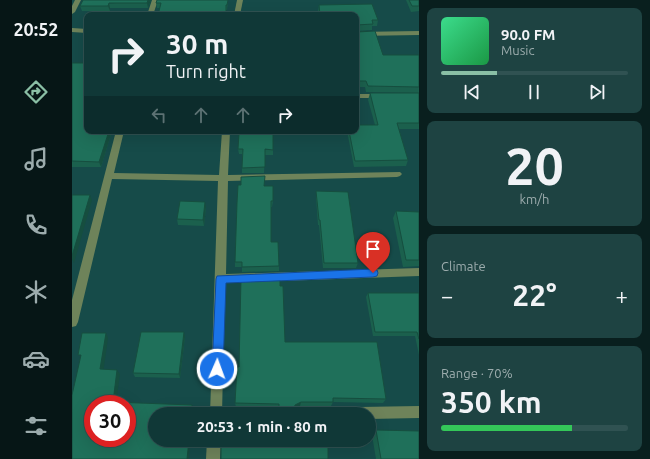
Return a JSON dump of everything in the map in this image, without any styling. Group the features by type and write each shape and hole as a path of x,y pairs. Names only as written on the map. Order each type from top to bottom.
{"street":[{"path":"72,12 78,0"},
{"path":"151,12 155,0"},
{"path":"238,12 240,0"},
{"path":"72,30 84,30"},
{"path":"359,34 419,33"},
{"path":"359,96 388,96"},
{"path":"72,322 119,134"},
{"path":"216,407 223,178 226,134"},
{"path":"109,176 223,178 397,174"},
{"path":"221,279 419,272"},
{"path":"376,413 419,412"},
{"path":"213,459 214,447"}],"building":[{"path":"83,0 148,0 147,3 109,3 108,6 80,6"},
{"path":"157,0 228,0 226,12 159,12 161,3 156,3"},
{"path":"409,0 419,0 419,6 412,6"},
{"path":"372,4 378,20 372,20 373,24 359,25 359,12 320,12 319,5"},
{"path":"375,31 383,55 419,55 419,87 368,86 366,81 359,81 359,32"},
{"path":"72,63 84,63 84,134 108,134 99,162 72,161"},
{"path":"370,93 419,93 419,123 397,123 408,160 355,161 350,134 359,134 359,125 378,125"},
{"path":"239,134 273,134 273,150 265,149 265,167 242,168 243,149 238,149"},
{"path":"265,176 264,186 273,186 273,201 271,201 271,242 278,242 279,266 242,267 242,262 235,262 238,185 241,185 241,177"},
{"path":"316,191 348,192 358,263 324,263"},
{"path":"72,195 90,195 72,256"},
{"path":"180,201 205,202 203,220 177,219"},
{"path":"396,211 419,212 419,260 406,260"},
{"path":"280,277 280,286 283,286 285,342 377,342 386,399 333,398 333,402 301,402 295,405 295,407 279,407 279,404 235,403 237,367 239,367 241,278"},
{"path":"368,293 419,293 419,339 417,332 375,332"},
{"path":"141,332 184,332 179,374 133,373"},
{"path":"82,333 106,333 100,369 117,370 114,395 84,395 84,447 136,447 136,403 192,405 192,407 148,407 148,447 188,447 187,459 72,459 72,395 81,355 78,355"},
{"path":"376,430 419,431 419,459 381,459"},
{"path":"221,447 328,447 328,459 221,459"}],"route":[{"path":"217,369 221,279 373,273"}]}
